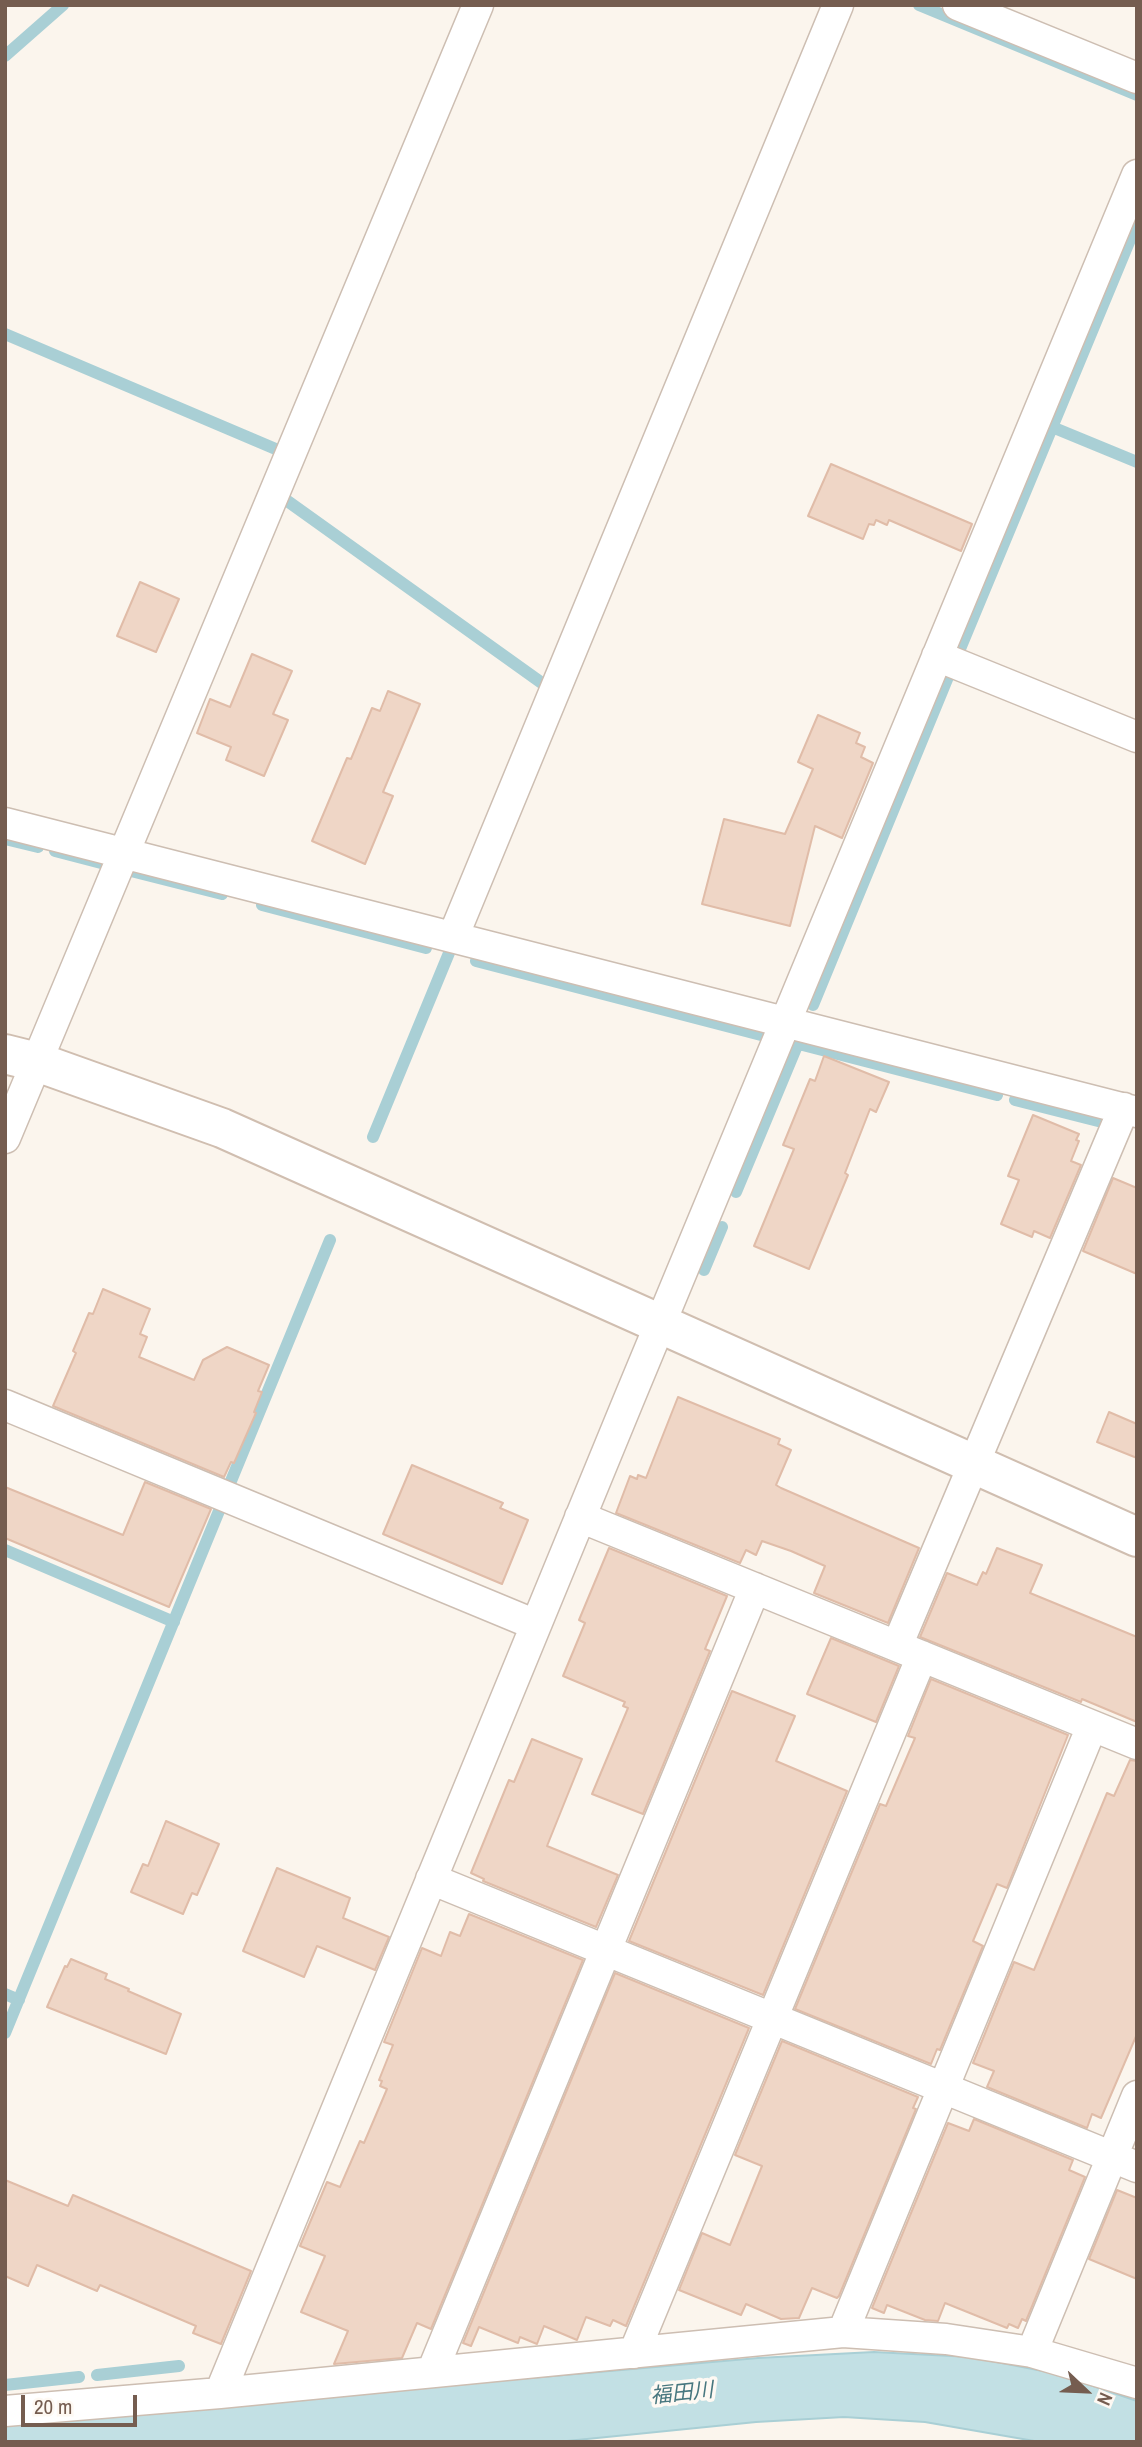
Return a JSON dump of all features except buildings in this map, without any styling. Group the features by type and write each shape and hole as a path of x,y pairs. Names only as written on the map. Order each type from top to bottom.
{"street":[{"path":"5,1138 21,1058 124,854 478,5"},
{"path":"453,937 838,5"},
{"path":"958,5 1137,78"},
{"path":"220,2393 1137,175"},
{"path":"937,656 1137,737"},
{"path":"5,823 1131,1110 975,1464 909,1651 772,2018 634,2353"},
{"path":"21,1058 222,1128 1137,1536"},
{"path":"5,1405 536,1625"},
{"path":"580,1517 1137,1744"},
{"path":"432,2372 755,1588"},
{"path":"843,2332 1092,1726"},
{"path":"431,1879 1124,2162"},
{"path":"1032,2352 1124,2162 1137,2096"},
{"path":"5,2411 220,2393 843,2332 946,2339 1032,2352 1137,2383"}],"water":[{"name":"福田川","path":"874,2352 971,2357 1058,2374 1137,2401 1137,2442 1040,2442 925,2422 844,2417 756,2422 557,2442 5,2442 5,2424 758,2358"}],"waterway":[{"path":"5,56 63,5"},
{"path":"919,5 1137,95"},
{"path":"960,649 1137,223"},
{"path":"5,334 278,450"},
{"path":"1052,427 1137,462"},
{"path":"286,500 546,686"},
{"path":"813,1005 948,677"},
{"path":"5,839 38,847"},
{"path":"55,851 105,864"},
{"path":"131,871 222,894"},
{"path":"262,905 426,948"},
{"path":"373,1137 449,953"},
{"path":"476,961 761,1035"},
{"path":"736,1192 799,1041"},
{"path":"795,1043 997,1095"},
{"path":"1015,1100 1102,1122"},
{"path":"704,1270 722,1227"},
{"path":"231,1481 330,1240"},
{"path":"5,2033 221,1506"},
{"path":"5,1550 174,1622"},
{"path":"5,1994 19,2000"},
{"path":"97,2375 179,2366"},
{"path":"5,2385 79,2377"}]}
